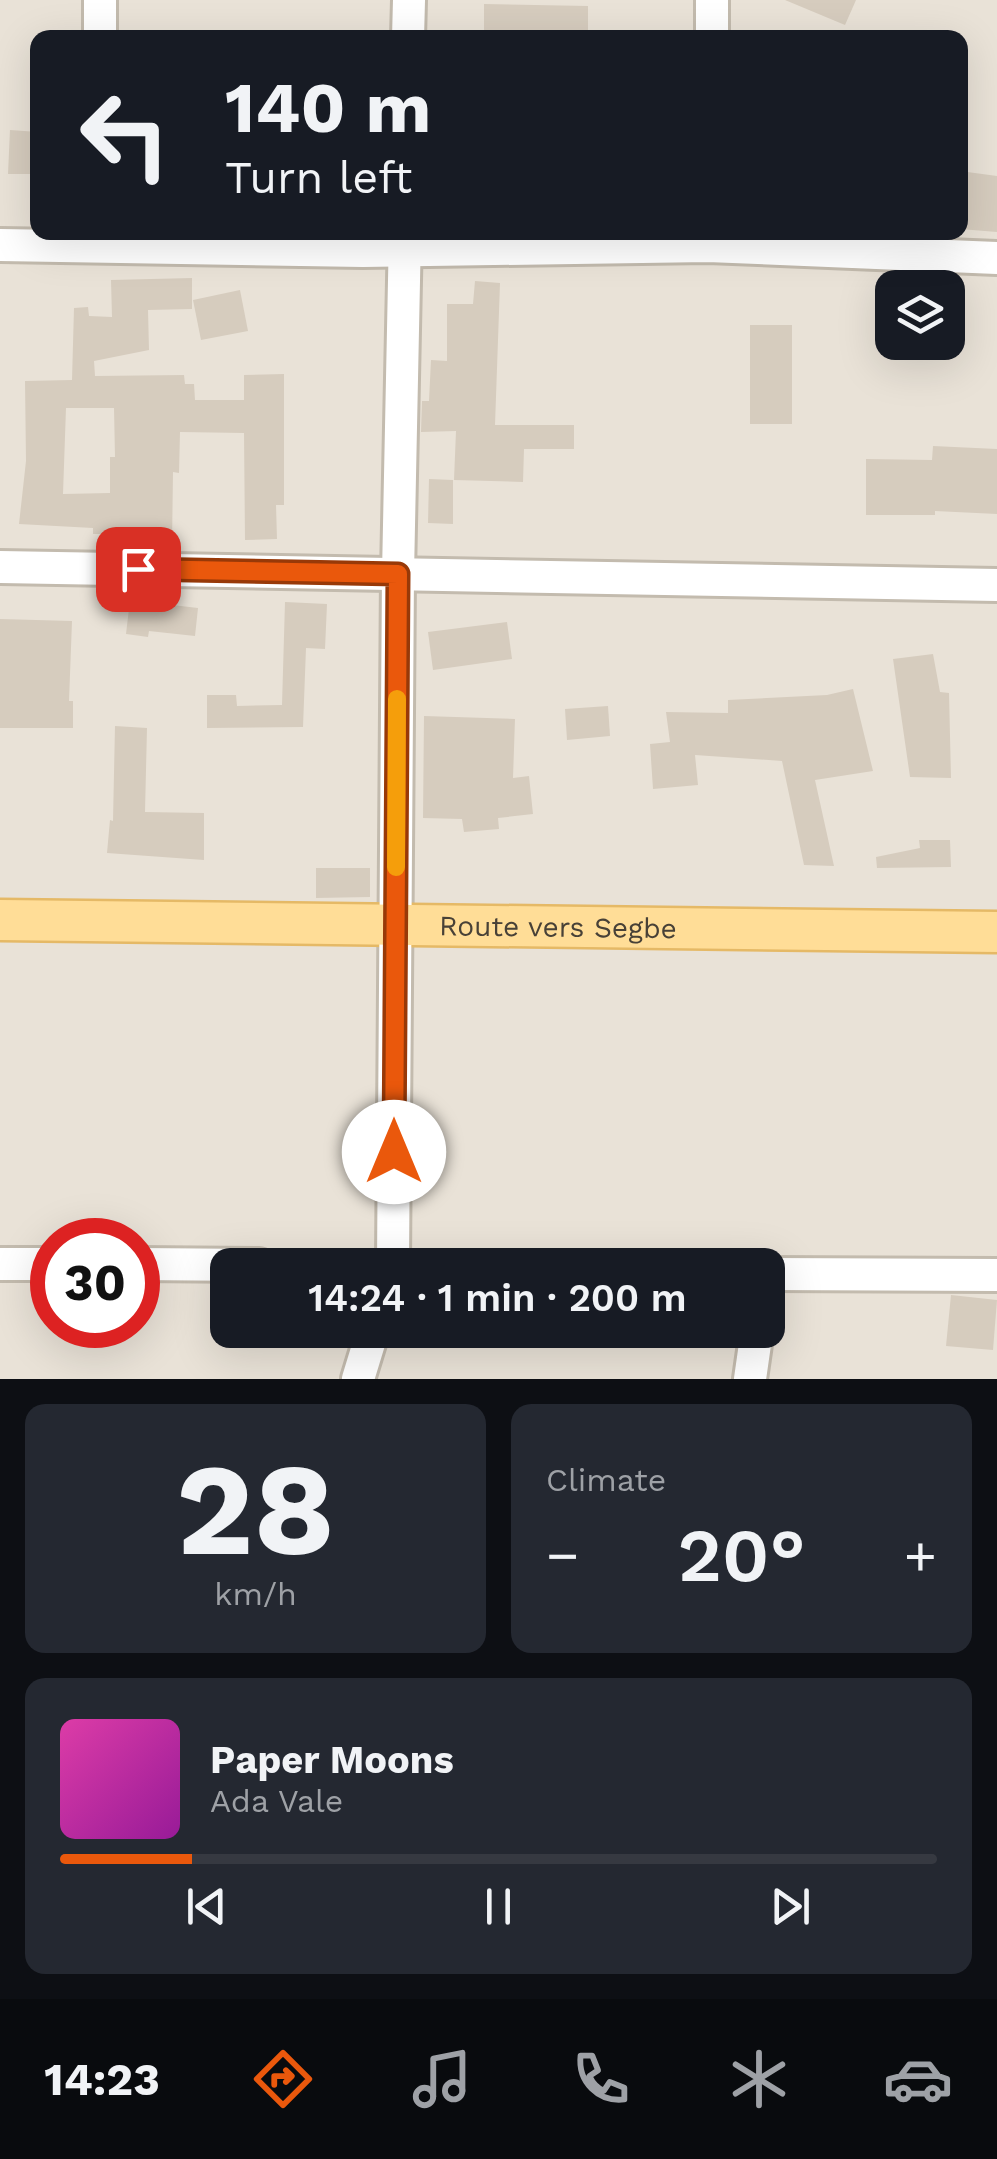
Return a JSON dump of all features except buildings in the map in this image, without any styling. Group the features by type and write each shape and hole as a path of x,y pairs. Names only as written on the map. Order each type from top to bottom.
{"main road":[{"name":"Route vers Segbe","path":"0,920 997,932"}],"street":[{"path":"100,0 100,30"},
{"path":"408,30 409,0"},
{"path":"712,0 712,30"},
{"path":"0,245 82,240"},
{"path":"200,240 607,240"},
{"path":"724,240 997,258"},
{"path":"393,1248 404,242"},
{"path":"0,566 997,585"},
{"path":"0,1264 30,1264"},
{"path":"160,1264 210,1265"},
{"path":"785,1274 997,1275"},
{"path":"358,1379 368,1348"},
{"path":"750,1379 754,1348"}],"shaded area":[{"path":"0,0 997,0 997,1379 0,1379"}],"slow traffic":[{"path":"396,867 397,699"}],"route":[{"path":"138,569 398,574 394,1152"}]}
